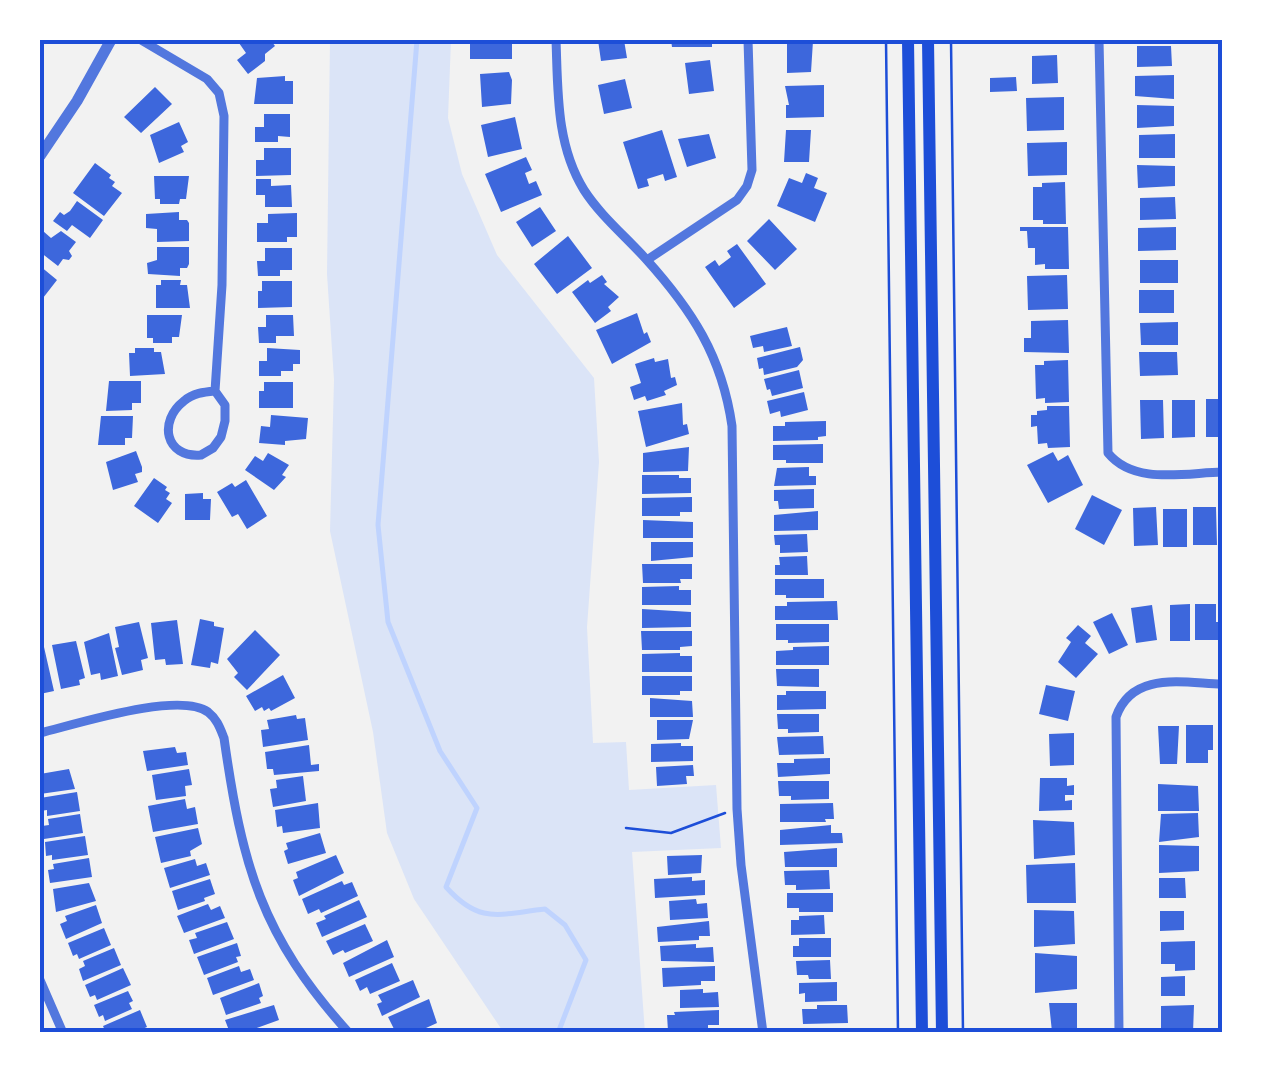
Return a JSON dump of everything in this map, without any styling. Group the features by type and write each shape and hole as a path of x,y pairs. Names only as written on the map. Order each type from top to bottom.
{"main road":[{"path":"908,40 922,1033"},
{"path":"928,40 942,1033"}],"street":[{"path":"40,156 78,101 111,40"},
{"path":"140,40 208,79 220,93 224,116 222,286 215,390 225,405 221,437 201,455 178,452 166,430 171,416 195,394 215,390"},
{"path":"556,40 559,118 567,151 584,190 692,315 715,357 727,393 732,426 737,809 763,1033"},
{"path":"647,260 737,200 747,186 752,170 748,40"},
{"path":"1099,40 1108,453 1119,466 1137,474 1222,472"},
{"path":"1119,1033 1116,717 1129,692 1144,684 1222,684"},
{"path":"40,733 170,703 197,706 210,713 224,738 254,884 276,936 312,992 349,1033"},
{"path":"40,980 63,1033"}],"path":[{"path":"886,40 898,1033"},
{"path":"950,40 963,1033"},
{"path":"626,828 671,833 737,809"}],"shaded area":[{"path":"330,40 451,40 448,118 462,174 497,255 594,378 599,462 587,627 593,743 626,742 629,790 716,785 721,848 632,852 645,1033 504,1033 414,899 387,833 373,732 330,531 334,380 327,274"}],"building":[{"path":"275,40 275,46 265,54 265,61 248,74 237,60 246,53 239,43"},
{"path":"470,40 512,40 512,59 470,59"},
{"path":"598,40 624,40 627,58 601,61"},
{"path":"671,40 712,40 712,47 672,47"},
{"path":"787,41 813,41 811,72 787,73"},
{"path":"1137,46 1171,46 1172,66 1137,67"},
{"path":"1057,55 1058,83 1032,84 1032,56"},
{"path":"710,60 714,91 689,94 685,63"},
{"path":"509,72 511,104 482,107 480,74"},
{"path":"1174,75 1174,99 1135,96 1135,76"},
{"path":"285,76 285,81 293,81 293,104 254,104 257,78"},
{"path":"1016,77 1017,91 990,92 990,78"},
{"path":"625,79 632,108 604,114 598,85"},
{"path":"824,85 824,117 786,118 789,105 785,86"},
{"path":"155,87 172,104 141,133 124,117"},
{"path":"1064,97 1064,130 1027,131 1026,98"},
{"path":"1137,105 1174,106 1174,126 1137,128"},
{"path":"264,114 290,114 290,137 278,136 278,142 255,142 255,127 264,127"},
{"path":"515,117 522,149 488,157 481,125"},
{"path":"179,122 188,142 181,146 184,152 159,163 150,135"},
{"path":"662,130 677,177 665,181 663,174 647,179 649,186 638,189 623,142"},
{"path":"786,130 811,130 809,162 784,162"},
{"path":"709,134 716,158 687,167 678,139"},
{"path":"1175,134 1175,158 1139,158 1139,135"},
{"path":"1067,142 1067,175 1028,176 1027,143"},
{"path":"264,148 291,148 291,175 256,176 256,160 264,160"},
{"path":"526,157 532,170 525,173 529,184 536,181 542,195 501,212 485,174"},
{"path":"95,163 111,175 109,178 115,182 112,186 122,193 104,216 73,193"},
{"path":"1137,165 1175,166 1175,186 1138,188"},
{"path":"806,173 818,178 814,188 827,193 815,222 777,206 789,178 802,183"},
{"path":"154,176 189,176 186,199 180,199 179,204 160,204 160,199 155,199"},
{"path":"256,179 271,179 271,186 291,185 292,207 265,207 265,195 256,195"},
{"path":"1065,182 1066,224 1033,220 1033,187"},
{"path":"1175,197 1176,219 1140,220 1140,198"},
{"path":"77,201 103,220 90,238 72,225 67,231 53,221 60,212 64,215 70,211"},
{"path":"540,207 556,231 532,247 516,222"},
{"path":"179,212 179,220 189,223 189,241 157,242 157,229 146,228 146,214"},
{"path":"297,213 297,237 287,237 287,242 257,242 257,223 268,223 268,214"},
{"path":"769,219 797,249 775,270 747,241"},
{"path":"1020,227 1068,227 1069,269 1035,265 1035,248 1028,248 1027,231 1020,231"},
{"path":"1176,227 1176,250 1138,251 1138,228"},
{"path":"43,231 51,238 61,231 76,242 69,251 69,260 63,259 58,266 40,252"},
{"path":"568,236 592,268 557,294 534,264"},
{"path":"737,244 766,284 734,308 705,267 715,260 719,266 731,257 727,251"},
{"path":"157,247 189,247 189,264 180,268 180,276 148,274 147,263 157,260"},
{"path":"265,248 292,248 292,270 280,270 280,276 258,276 257,261 265,261"},
{"path":"1140,260 1178,260 1178,283 1140,283"},
{"path":"40,266 57,280 43,298 40,296"},
{"path":"602,275 607,282 604,284 619,297 608,307 611,311 595,323 572,292"},
{"path":"1067,275 1068,309 1028,310 1027,276"},
{"path":"161,280 181,280 180,285 187,285 190,308 156,308 156,285 161,285"},
{"path":"262,281 292,281 292,307 258,308"},
{"path":"1139,290 1174,290 1174,313 1139,313"},
{"path":"637,313 651,342 612,364 596,330"},
{"path":"147,315 182,315 179,337 172,337 172,343 153,343 153,338 147,338"},
{"path":"266,315 293,315 294,336 276,336 276,343 259,343 258,327 266,327"},
{"path":"1068,320 1069,353 1024,352 1024,338 1031,338 1031,321"},
{"path":"1178,322 1178,345 1141,345 1140,323"},
{"path":"787,327 792,346 764,352 763,346 753,348 750,336"},
{"path":"800,347 803,360 797,367 764,375 763,368 759,369 757,358"},
{"path":"135,348 161,352 165,374 130,376 129,353 135,353"},
{"path":"267,348 300,350 300,364 293,364 293,371 281,371 281,376 259,376 259,361 267,361"},
{"path":"1139,352 1177,352 1178,375 1140,376"},
{"path":"654,358 655,362 668,359 671,378 675,377 677,385 664,391 666,395 634,400 630,387 641,383 635,364"},
{"path":"1068,360 1069,402 1045,403 1045,398 1036,399 1035,365"},
{"path":"799,370 803,388 772,396 767,390 764,379"},
{"path":"109,381 141,381 141,403 132,403 132,410 106,411"},
{"path":"264,382 293,382 293,408 259,408 259,391 264,391"},
{"path":"804,392 808,410 781,417 780,411 770,414 767,401"},
{"path":"1206,399 1222,399 1222,437 1206,437"},
{"path":"1140,400 1163,400 1164,438 1141,439"},
{"path":"1172,400 1195,400 1195,437 1172,438"},
{"path":"682,403 683,425 687,424 689,434 646,447 638,411"},
{"path":"1047,406 1069,406 1070,447 1048,448 1047,443 1038,444 1037,426 1031,427 1031,415 1047,410"},
{"path":"271,415 308,418 306,439 285,441 285,445 259,443 261,426 270,427"},
{"path":"101,416 133,416 132,438 125,438 125,445 98,445"},
{"path":"826,421 826,436 818,440 773,441 773,426"},
{"path":"823,444 823,463 773,460 773,445"},
{"path":"689,447 688,471 643,472 643,453"},
{"path":"136,451 142,467 142,472 135,474 138,482 113,490 106,462"},
{"path":"1053,452 1058,461 1068,455 1083,485 1048,503 1027,465"},
{"path":"268,453 289,465 282,475 286,477 274,490 245,470 255,456 263,461"},
{"path":"809,467 809,476 816,476 816,485 774,486 777,468"},
{"path":"642,475 691,478 691,493 642,494"},
{"path":"154,478 167,487 165,490 170,493 166,499 172,503 158,523 134,506"},
{"path":"246,480 267,516 247,529 238,514 232,517 217,492"},
{"path":"814,489 814,508 779,509 778,501 774,501 774,490"},
{"path":"203,493 203,499 211,499 210,520 185,520 185,494"},
{"path":"1092,495 1122,510 1104,545 1075,529"},
{"path":"692,497 692,512 680,512 680,516 642,516 642,498"},
{"path":"1156,507 1158,545 1134,546 1133,508"},
{"path":"1193,507 1216,507 1217,545 1193,545"},
{"path":"1163,509 1187,509 1187,547 1163,547"},
{"path":"818,511 818,530 774,531 774,515"},
{"path":"643,520 693,522 693,538 643,538"},
{"path":"807,534 808,552 780,553 780,545 775,545 774,535"},
{"path":"651,542 693,542 693,557 651,561"},
{"path":"807,556 808,575 775,575 779,557"},
{"path":"642,564 692,564 692,579 680,579 681,583 643,583"},
{"path":"775,579 824,579 824,598 775,595"},
{"path":"679,586 679,590 691,590 691,605 642,605 642,587"},
{"path":"837,601 838,620 775,620 775,606 787,606 787,602"},
{"path":"1190,604 1190,641 1170,641 1170,605"},
{"path":"1195,604 1216,604 1222,640 1195,640"},
{"path":"1152,605 1157,640 1136,643 1131,608"},
{"path":"642,609 691,612 691,627 642,628"},
{"path":"1112,613 1128,645 1109,654 1093,622"},
{"path":"200,619 224,628 218,664 211,662 210,668 191,665"},
{"path":"177,620 183,664 166,665 165,659 155,660 151,623"},
{"path":"139,622 148,658 141,660 143,670 122,675 115,648 119,647 115,627"},
{"path":"776,624 829,624 829,642 776,640"},
{"path":"1078,625 1091,636 1085,643 1098,654 1076,678 1058,662 1071,642 1066,638"},
{"path":"255,630 280,655 247,690 234,677 238,673 227,659"},
{"path":"641,631 692,631 692,646 680,650 642,650"},
{"path":"109,633 118,676 101,680 100,673 91,675 84,642"},
{"path":"76,641 85,678 79,680 80,685 61,689 52,645"},
{"path":"829,646 829,665 776,665 776,651"},
{"path":"44,647 54,691 40,694 40,648"},
{"path":"642,654 692,656 692,672 642,672"},
{"path":"776,669 819,669 819,687 777,686"},
{"path":"283,675 295,698 271,711 262,707 255,711 246,696"},
{"path":"642,676 692,676 692,691 680,691 680,695 642,695"},
{"path":"1046,685 1075,691 1068,721 1039,714"},
{"path":"786,691 826,691 826,709 777,710 777,695 786,695"},
{"path":"650,698 692,701 693,717 650,717"},
{"path":"777,714 819,714 819,732 788,733 788,729 778,729"},
{"path":"296,715 297,719 305,718 308,740 263,747 261,730 269,729 267,720"},
{"path":"657,720 693,720 689,739 657,740"},
{"path":"1186,725 1213,725 1213,750 1208,750 1208,763 1186,763"},
{"path":"1158,726 1179,726 1177,764 1160,764"},
{"path":"1074,733 1074,765 1050,766 1049,734"},
{"path":"823,736 824,754 779,755 777,737"},
{"path":"651,744 693,746 693,761 651,762"},
{"path":"309,745 311,765 319,764 319,771 274,775 273,769 267,769 265,752"},
{"path":"175,747 177,753 186,752 188,765 147,771 143,751"},
{"path":"830,758 830,774 778,777 777,763"},
{"path":"693,765 694,776 686,776 687,784 657,786 656,767"},
{"path":"69,769 75,789 40,794 40,774"},
{"path":"189,769 192,785 185,786 186,796 156,800 152,775"},
{"path":"303,776 306,801 273,807 270,789 277,788 276,780"},
{"path":"1040,778 1067,778 1067,786 1074,785 1074,795 1065,795 1065,801 1072,800 1072,810 1039,811"},
{"path":"778,781 829,781 829,799 791,800 791,796 779,796"},
{"path":"1158,784 1198,786 1199,811 1158,811"},
{"path":"77,792 80,811 47,816 47,810 40,811 40,798"},
{"path":"185,799 187,809 195,807 198,824 153,832 148,806"},
{"path":"318,803 320,828 283,833 282,826 277,827 275,810"},
{"path":"833,803 834,819 825,819 826,822 780,822 780,804"},
{"path":"1198,813 1199,837 1159,842 1161,814"},
{"path":"80,814 83,833 44,839 42,826 49,825 48,819"},
{"path":"1033,820 1074,822 1075,855 1034,859"},
{"path":"831,825 831,833 842,833 843,843 780,845 780,830"},
{"path":"198,828 202,844 190,851 191,856 161,863 155,837"},
{"path":"320,833 326,853 288,864 286,843"},
{"path":"85,836 88,855 52,860 52,855 46,856 45,842"},
{"path":"1159,845 1199,846 1199,871 1159,873"},
{"path":"837,848 837,867 785,867 784,852"},
{"path":"336,855 344,873 299,896 293,880 298,878 296,872"},
{"path":"702,855 701,873 668,875 667,856"},
{"path":"89,858 92,877 50,883 48,870 54,869 53,864"},
{"path":"195,859 197,866 206,863 210,875 170,888 164,868"},
{"path":"1075,863 1076,903 1027,903 1026,865"},
{"path":"829,870 830,889 796,890 796,885 785,885 784,871"},
{"path":"692,877 692,881 705,880 705,895 655,898 654,879"},
{"path":"1159,878 1185,878 1186,898 1159,898"},
{"path":"210,879 215,894 178,910 172,891"},
{"path":"342,881 344,885 352,882 358,896 321,913 319,909 308,914 302,899"},
{"path":"89,883 96,901 56,912 53,889"},
{"path":"787,893 833,893 833,912 787,908"},
{"path":"696,899 697,904 707,903 708,918 670,920 669,901"},
{"path":"359,900 367,917 322,937 316,923"},
{"path":"208,904 211,910 220,906 225,918 184,933 177,916"},
{"path":"96,905 102,923 66,939 60,924 67,921 65,916"},
{"path":"1034,910 1074,911 1075,944 1034,947"},
{"path":"1160,911 1184,911 1184,930 1160,931"},
{"path":"824,915 825,934 791,935 791,920"},
{"path":"709,921 710,936 658,942 657,927"},
{"path":"227,922 234,939 194,954 189,940 197,938 195,933"},
{"path":"365,924 373,941 333,955 326,941"},
{"path":"104,928 111,945 79,959 77,954 73,956 68,943"},
{"path":"799,938 831,938 831,957 793,957 793,946 799,946"},
{"path":"387,940 394,957 349,977 343,963"},
{"path":"1195,941 1195,970 1175,971 1175,964 1161,964 1161,942"},
{"path":"237,943 241,956 236,957 238,962 204,975 197,957"},
{"path":"696,944 696,948 713,947 714,962 661,961 660,946"},
{"path":"114,948 121,965 83,981 79,969 85,966 83,961"},
{"path":"1035,953 1077,956 1077,989 1035,993"},
{"path":"830,960 831,979 797,975 796,961"},
{"path":"392,963 400,981 370,994 367,987 360,991 355,980"},
{"path":"239,966 241,972 250,969 254,980 213,995 207,978"},
{"path":"715,966 715,981 663,987 662,968"},
{"path":"123,968 131,985 97,1000 95,995 90,997 85,985"},
{"path":"1185,976 1185,996 1161,996 1161,977"},
{"path":"413,980 420,997 382,1016 378,995"},
{"path":"837,982 837,1001 805,1002 805,993 799,994 799,983"},
{"path":"259,983 261,1003 226,1015 220,998"},
{"path":"703,989 703,993 718,992 719,1007 680,1008 680,990"},
{"path":"128,991 132,1009 105,1021 103,1015 99,1017 94,1005"},
{"path":"429,999 437,1023 415,1033 396,1033 388,1017"},
{"path":"1049,1003 1077,1003 1077,1031 1052,1032"},
{"path":"274,1005 279,1020 243,1033 230,1033 225,1020"},
{"path":"817,1005 847,1005 848,1023 803,1024 802,1009 817,1009"},
{"path":"1194,1005 1193,1033 1161,1028 1161,1006"},
{"path":"140,1010 147,1027 133,1033 106,1033 103,1026"},
{"path":"719,1010 719,1025 668,1031 667,1015 675,1015 674,1012"}],"waterway":[{"path":"417,40 378,525 388,622 440,751 477,808 446,887 480,912 502,914 545,909 565,925 586,960 558,1033"}]}
